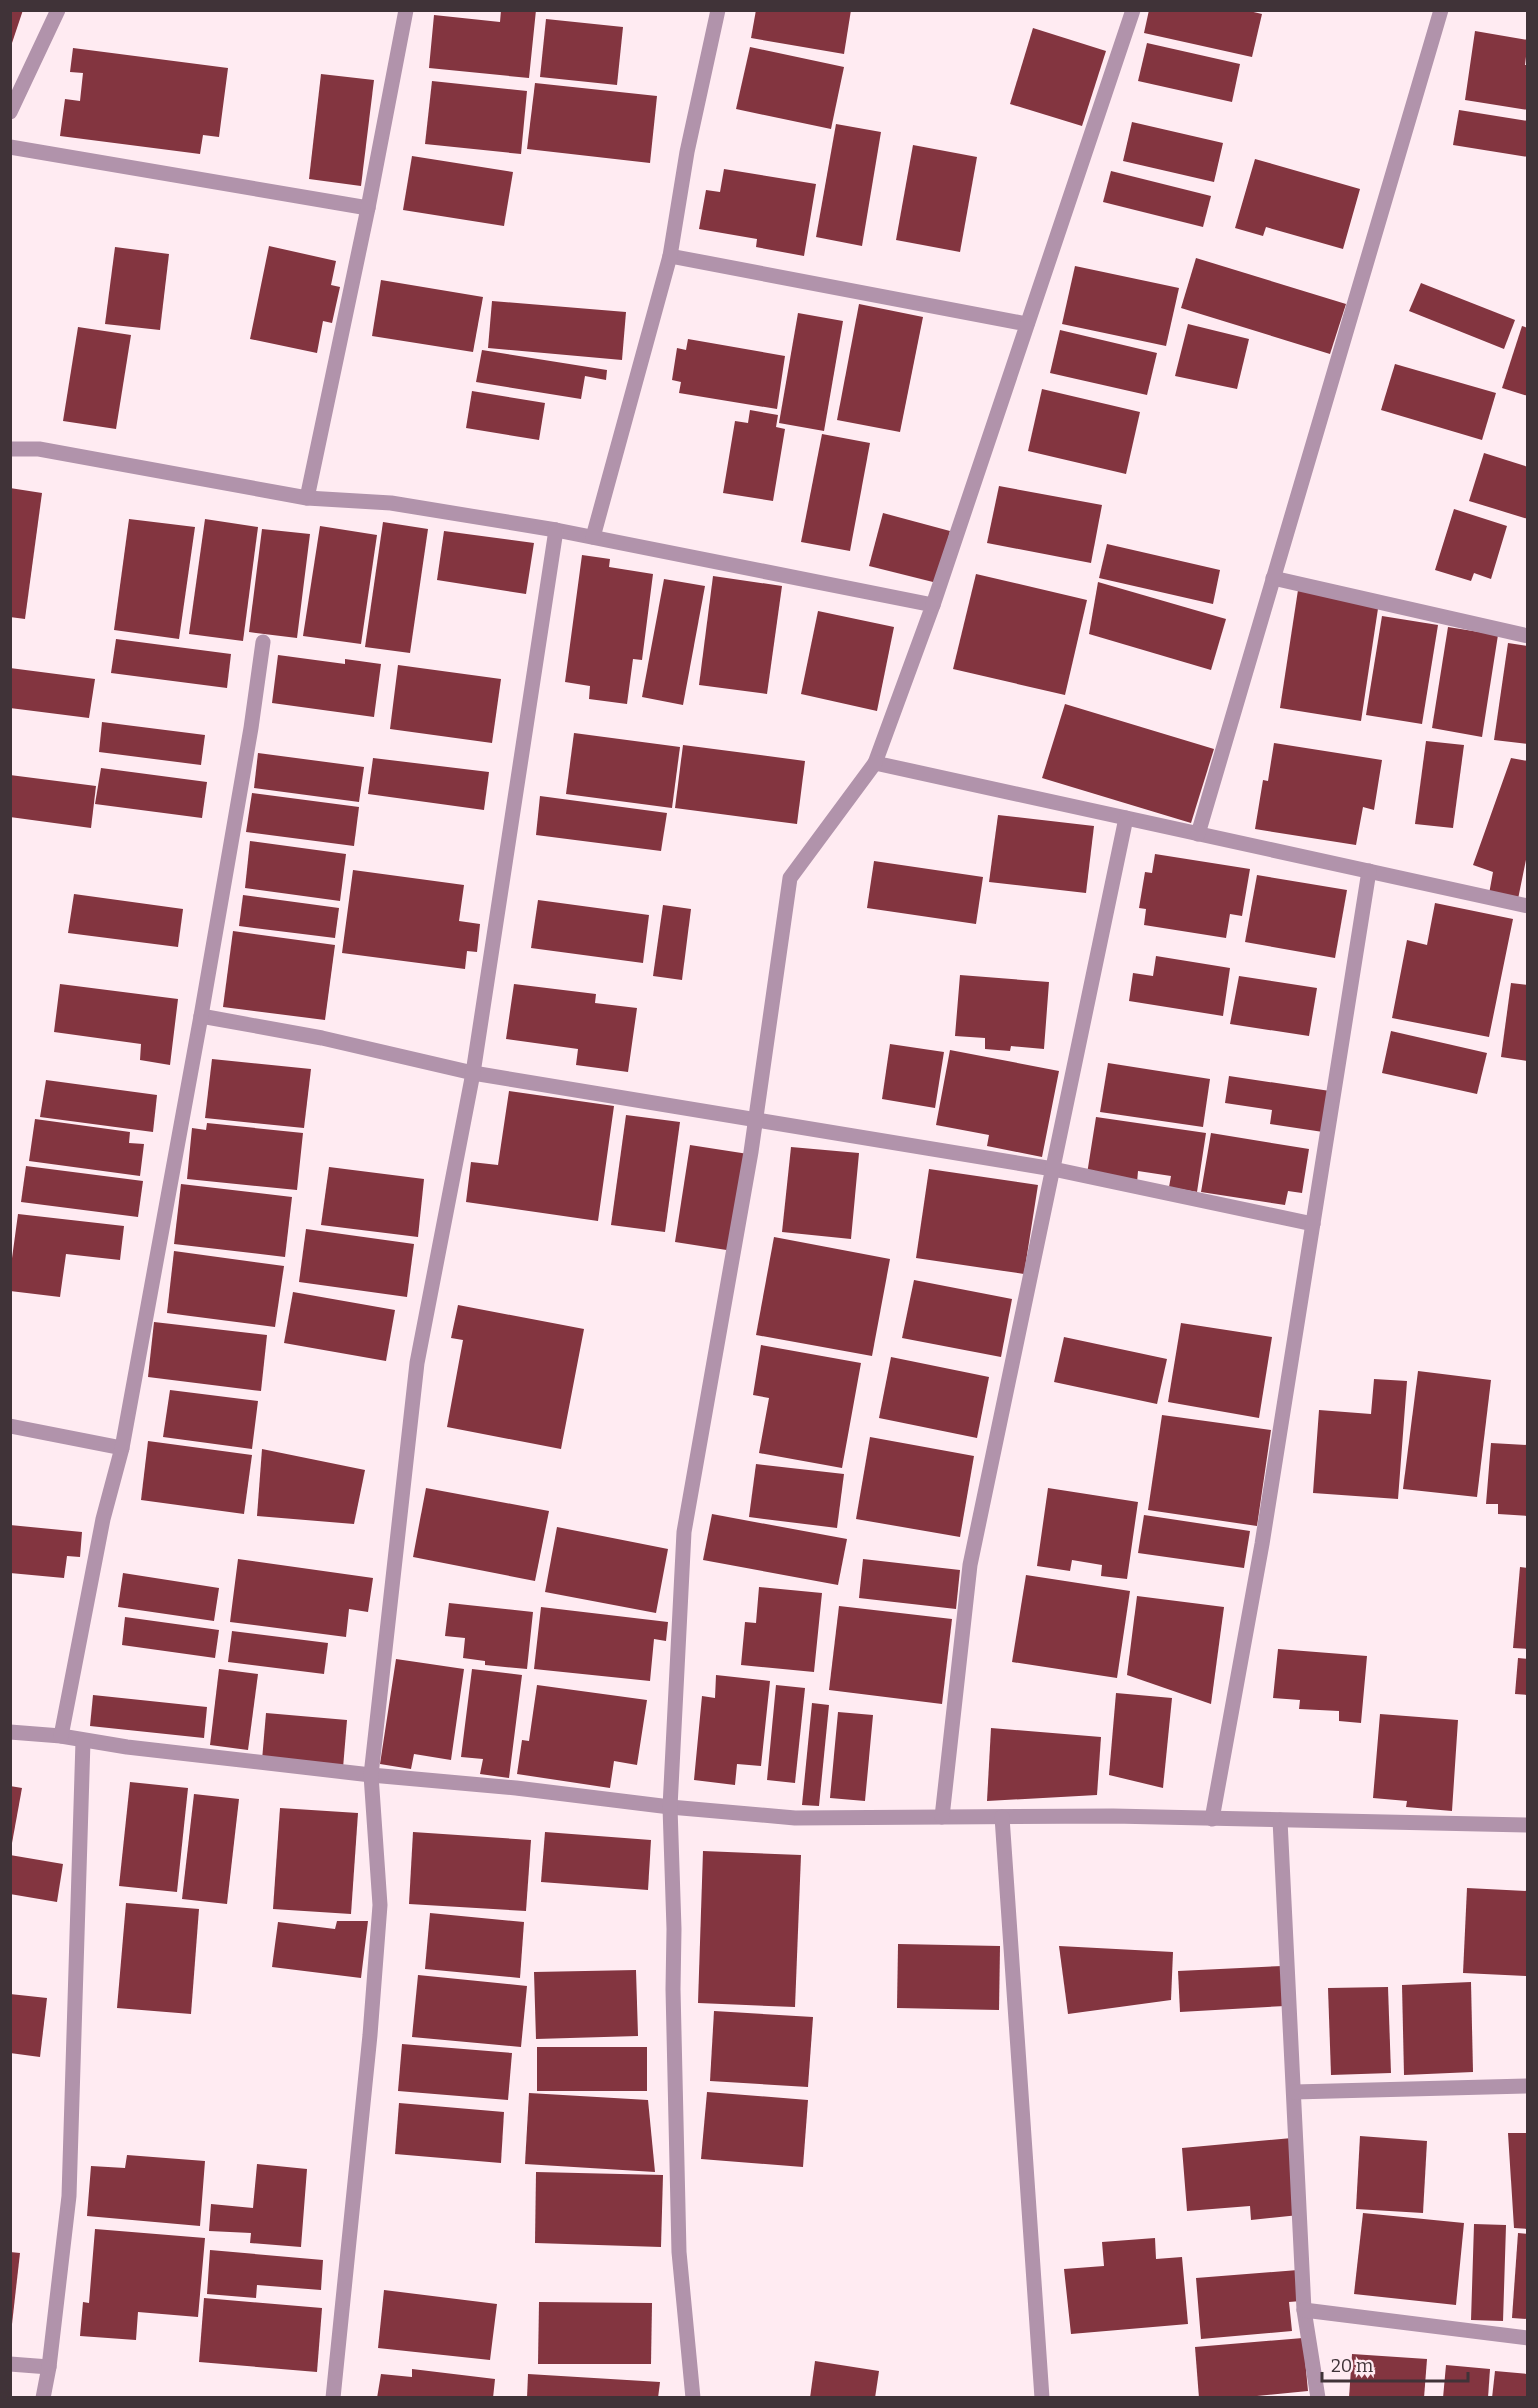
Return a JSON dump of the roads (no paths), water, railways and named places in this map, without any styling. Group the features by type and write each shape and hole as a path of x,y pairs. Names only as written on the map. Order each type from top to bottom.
{"street":[{"path":"10,112 58,10"},
{"path":"307,498 368,207 406,10"},
{"path":"593,537 670,256 687,152 718,10"},
{"path":"693,2397 679,2252 670,1807 684,1532 755,1120 790,878 875,763 933,605 1133,10"},
{"path":"1198,834 1441,10"},
{"path":"10,147 368,207"},
{"path":"670,256 1027,324"},
{"path":"10,449 39,449 307,498 391,503 556,530 933,605"},
{"path":"333,2397 370,2035 380,1905 371,1775 417,1363 473,1073 556,530"},
{"path":"1274,578 1527,636"},
{"path":"61,1736 103,1519 123,1448 201,1016 251,728 263,642"},
{"path":"875,763 1527,906"},
{"path":"942,1817 970,1565 1126,818"},
{"path":"1212,1819 1262,1544 1370,871"},
{"path":"201,1016 322,1038 473,1073 1053,1169 1313,1224"},
{"path":"10,1426 123,1448"},
{"path":"10,1732 61,1736 83,1741 371,1775 795,1818 1212,1819 1527,1825"},
{"path":"43,2397 49,2367 69,2196 83,1741"},
{"path":"1002,1817 1042,2397"},
{"path":"1280,1820 1304,2310 1318,2397"},
{"path":"1294,2092 1527,2086"},
{"path":"1304,2310 1527,2338"},
{"path":"10,2364 49,2367"}]}
